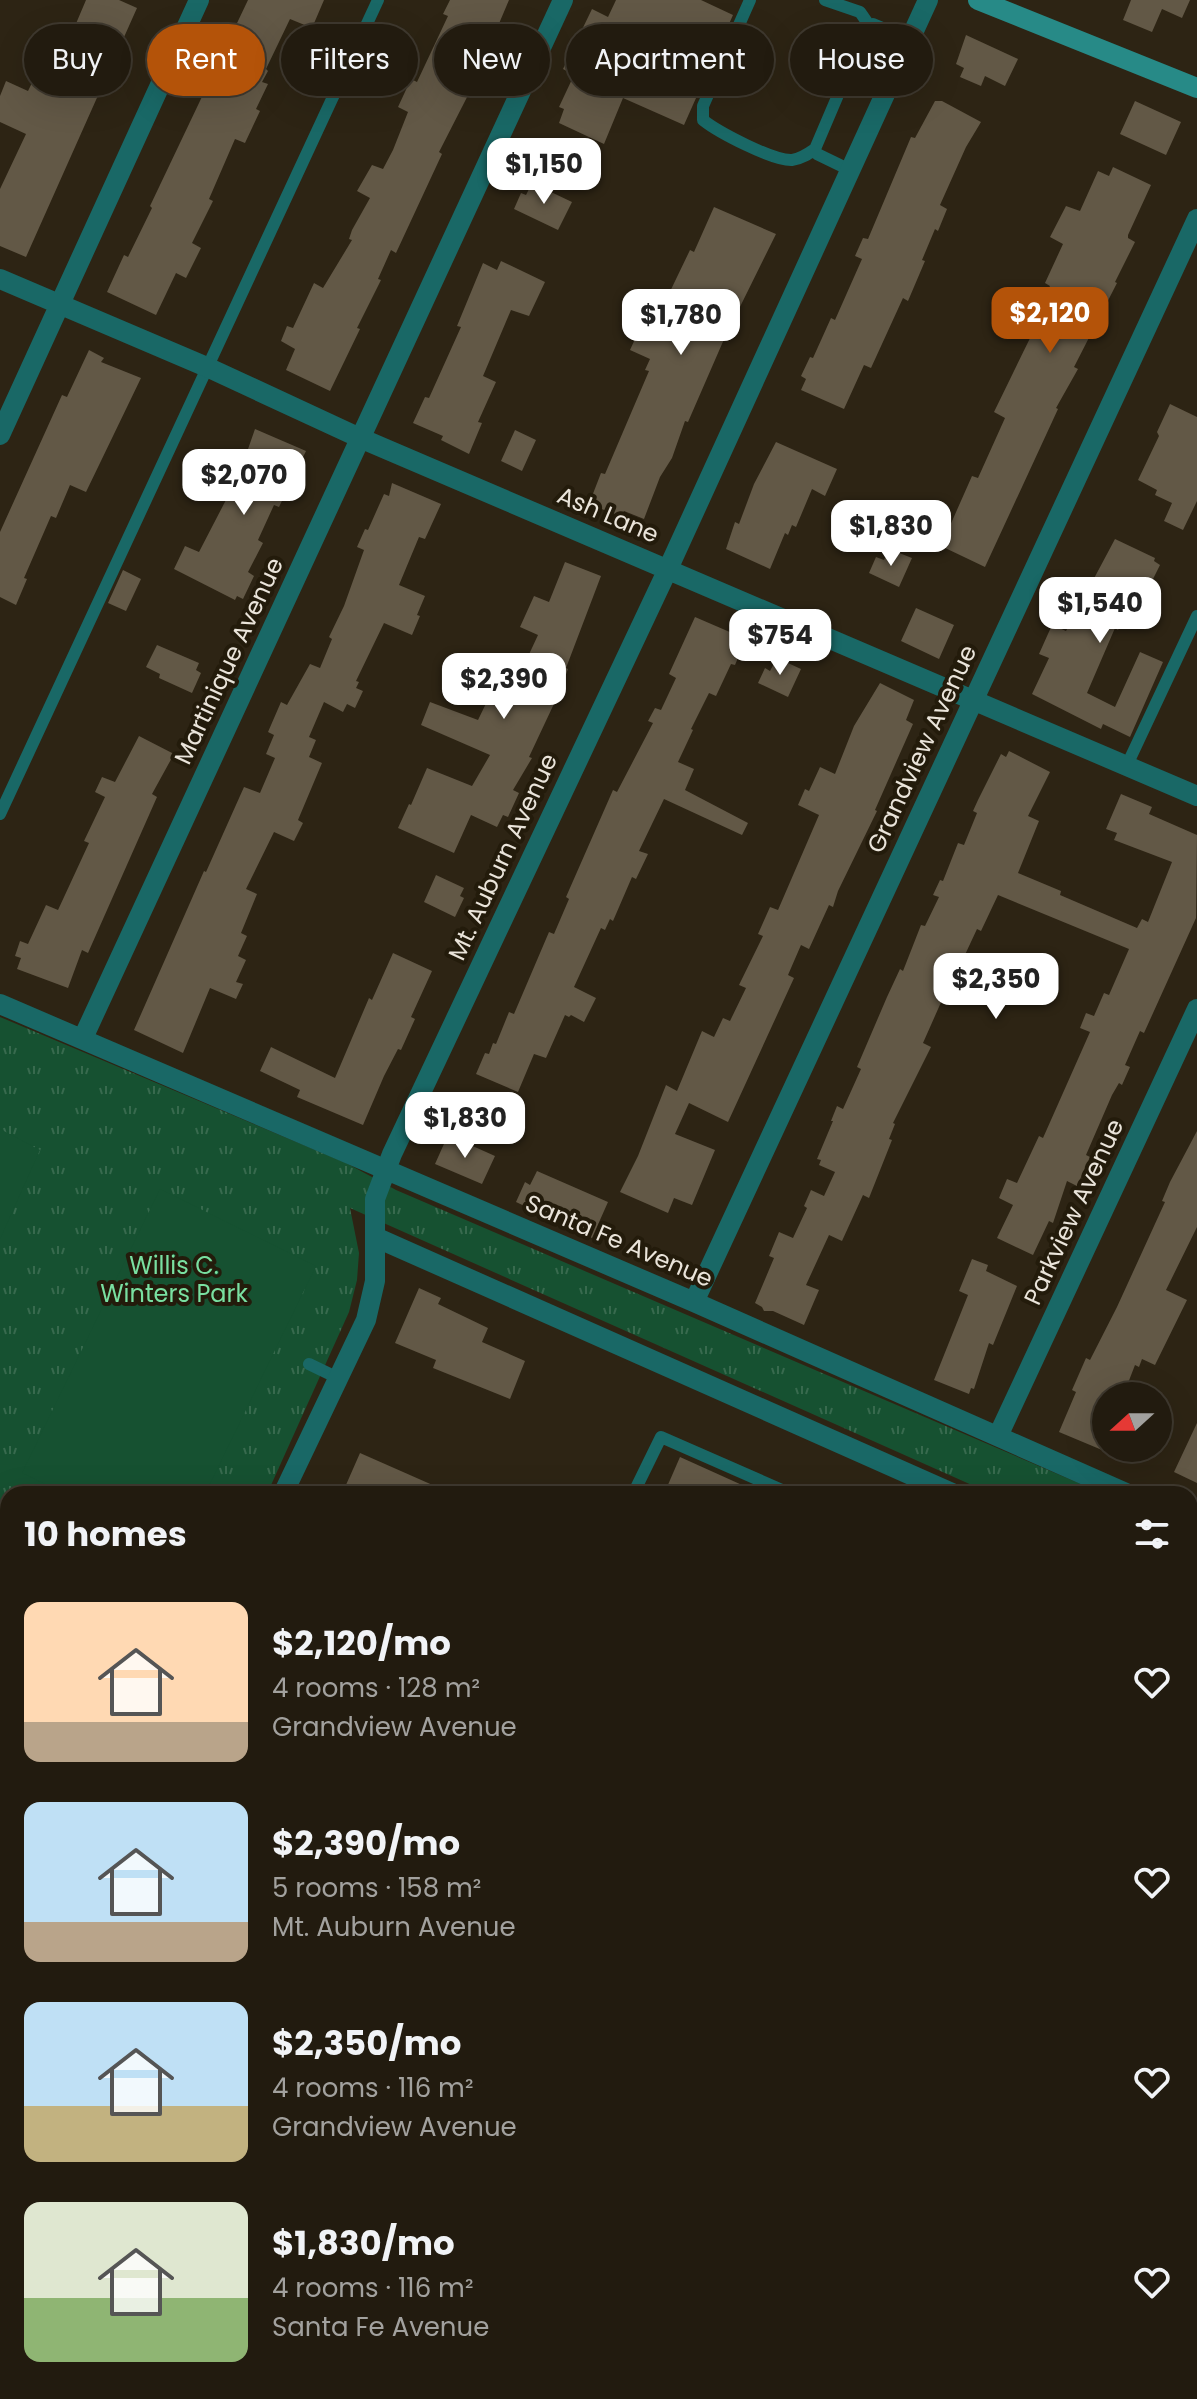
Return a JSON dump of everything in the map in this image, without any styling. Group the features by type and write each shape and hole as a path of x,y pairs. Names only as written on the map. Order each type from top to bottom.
{"street":[{"path":"0,435 199,0"},
{"name":"Martinique Avenue","path":"83,1038 563,0"},
{"name":"Mt. Auburn Avenue","path":"918,24 928,0"},
{"path":"978,0 1197,88"},
{"name":"Mt. Auburn Avenue","path":"287,1486 370,1304 375,1281 375,1199 386,1169 668,569 885,96"},
{"name":"Grandview Avenue","path":"694,1302 1197,219"},
{"name":"Ash Lane","path":"0,279 209,368 360,438 1197,796"},
{"name":"Santa Fe Avenue","path":"0,1004 694,1302 1110,1486"},
{"name":"Parkview Avenue","path":"998,1436 1197,1009"},
{"path":"375,1237 936,1486"}],"lane":[{"path":"0,814 378,0"},
{"path":"750,0 703,106 703,120 713,128 776,157 790,160 806,156 815,149 838,96"},
{"path":"825,0 860,12 868,24"},
{"path":"815,149 817,154 850,170"},
{"path":"1127,765 1197,616"},
{"path":"309,1364 338,1378"},
{"path":"637,1486 661,1437 773,1486"}],"green space":[{"name":"Willis C. Winters Park","path":"0,1017 346,1163 396,1190 1085,1486 974,1486 350,1208 359,1253 357,1280 349,1312 271,1486 0,1486"},
{"path":"0,1129 40,1150 0,1239"},
{"path":"160,1189 316,1266 209,1486 49,1486 22,1473"}],"building":[{"path":"86,0 119,0 137,8 130,24 76,24"},
{"path":"248,0 324,0 314,24 290,19 288,24 281,24 281,38 265,76 265,24 237,24"},
{"path":"450,0 509,0 499,24 444,24 448,16 443,14"},
{"path":"616,0 701,0 733,15 729,24 585,24 592,9 608,17"},
{"path":"1131,0 1190,0 1182,18 1162,9 1152,32 1123,20"},
{"path":"966,35 1018,59 1005,86 985,76 981,86 960,77 964,68 956,64"},
{"path":"434,46 434,96 468,96 439,152 442,154 396,253 391,250 378,279 381,280 357,328 360,329 330,391 286,370 295,349 281,341 287,326 293,328 314,283 323,288 352,240 349,239 352,230 370,198 357,191 372,165 383,169 408,112 398,107 403,96 418,96 418,80"},
{"path":"6,81 24,89 24,96 98,96 26,257 0,246 0,189 26,134 0,122 0,96"},
{"path":"566,92 566,96 697,96 684,125 623,98 604,144 559,123 564,109 559,107"},
{"path":"202,96 262,96 256,109 260,111 245,143 235,139 209,199 213,201 192,243 201,248 186,278 176,273 156,315 107,292 124,255 128,257 152,208 150,206"},
{"path":"935,101 942,101 981,122 940,205 947,209 938,231 935,229 908,301 903,298 871,368 864,365 844,409 801,390 806,379 801,376 831,318 835,320 862,259 855,256 863,238 868,239 911,137 915,138"},
{"path":"1135,101 1181,122 1166,155 1120,134"},
{"path":"1113,167 1151,185 1128,235 1135,242 1074,367 1078,369 1056,408 985,567 941,546 972,476 978,478 1005,418 994,412 1033,332 1028,330 1050,286 1045,283 1063,244 1050,237 1066,206 1080,211 1098,171 1109,176"},
{"path":"532,183 572,202 558,230 514,209 521,193 526,195"},
{"path":"714,207 776,234 725,337 688,422 685,421 644,519 624,511 622,517 589,504 649,371 645,370 650,359 630,350 642,324 652,329 690,250 694,252"},
{"path":"501,261 545,282 529,316 511,310 483,376 496,382 478,422 482,423 469,454 441,440 443,436 413,423 425,397 429,398 461,327 457,326 483,263 497,270"},
{"path":"89,350 104,358 101,362 141,378 86,492 70,485 56,518 51,516 24,578 27,579 16,605 0,597 0,532 62,395 67,397"},
{"path":"1170,404 1197,417 1197,501 1183,530 1164,521 1172,503 1155,495 1157,490 1138,480"},
{"path":"255,429 306,451 279,507 274,505 258,540 263,543 248,572 254,576 243,599 237,596 235,600 174,569 185,546 199,552 228,496 226,494 237,471 240,472"},
{"path":"515,430 536,440 522,471 501,461"},
{"path":"776,442 837,469 825,496 812,489 796,527 792,525 788,535 785,533 770,569 726,549 735,522 739,524 754,484"},
{"path":"392,483 441,504 425,539 419,537 399,585 425,596 417,615 420,616 412,635 384,623 356,681 359,682 356,688 363,691 355,708 347,704 343,712 324,702 309,737 316,740 309,757 322,763 298,820 303,823 294,841 274,832 246,889 257,894 241,933 247,936 238,956 246,960 236,982 243,984 236,999 210,988 183,1053 134,1030 244,787 260,793 275,758 266,754 274,735 268,732 281,702 287,705 310,664 320,668 364,550 357,547 384,494 389,496"},
{"path":"1115,539 1155,558 1154,561 1160,565 1150,585 1144,581 1118,630 1115,628 1087,693 1115,707 1140,652 1163,662 1130,737 1103,724 1101,729 1032,694 1049,658 1039,654 1052,625 1066,631"},
{"path":"889,549 912,558 899,587 869,573 876,557 884,560"},
{"path":"565,562 601,576 560,691 529,757 532,758 513,790 519,793 508,817 503,815 497,827 471,815 454,853 398,828 427,768 472,786 490,755 421,725 430,702 478,720 495,685 512,691 538,635 520,627 534,596 549,602"},
{"path":"123,570 141,579 126,611 108,603"},
{"path":"916,608 954,625 939,659 901,641"},
{"path":"695,617 746,639 735,665 731,664 716,696 709,693 691,729 678,762 694,769 685,790 748,823 742,835 664,799 639,851 648,854 636,879 632,877 613,921 610,919 605,930 601,928 574,987 596,998 584,1022 565,1015 546,1058 534,1054 518,1092 476,1074 485,1053 489,1054 493,1043 496,1044 509,1012 514,1014 549,932 554,934 569,899 566,897 613,790 617,792 653,723 648,721 655,708 661,710 676,678 669,674"},
{"path":"157,645 199,663 196,670 201,673 192,693 159,678 160,674 146,667"},
{"path":"777,658 801,669 788,697 758,683 765,668 770,671"},
{"path":"880,683 914,700 906,720 913,724 833,907 829,905 809,949 801,945 788,975 794,978 728,1122 689,1103 675,1134 715,1150 692,1205 674,1198 668,1213 620,1192 666,1085 677,1091 702,1031 714,1037 723,1018 730,1021 746,988 739,985 763,936 758,934 770,907 778,910 819,815 798,805 805,789 809,791 820,767 835,774 854,726"},
{"path":"139,736 174,754 152,794 157,797 88,953 82,950 68,988 17,969 21,958 15,956 20,941 28,944 46,905 58,910 89,843 84,841 105,797 95,792 102,777 115,782"},
{"path":"1009,751 1050,772 1028,816 1039,821 1018,873 1137,928 1142,919 1148,922 1172,862 1114,840 1117,833 1106,829 1121,794 1152,807 1149,814 1197,835 1196,918 1144,1033 1140,1031 1125,1065 1130,1067 1122,1085 1119,1083 1112,1095 1086,1155 1090,1157 1077,1186 1067,1181 1053,1223 1049,1221 1033,1255 997,1238 1013,1205 999,1198 1007,1179 1017,1183 1039,1136 1043,1138 1090,1032 1080,1028 1086,1013 1094,1016 1104,993 1109,995 1129,949 998,895 981,931 977,929 954,973 923,1043 931,1047 893,1123 889,1139 892,1140 869,1198 863,1195 842,1241 829,1235 806,1285 819,1290 804,1325 773,1311 764,1311 755,1303 774,1258 769,1256 779,1232 793,1238 807,1208 804,1206 811,1190 824,1196 835,1172 819,1165 821,1160 817,1159 837,1106 843,1109 887,997 900,969 903,971 921,925 925,926 939,897 933,895 940,880 943,881 958,843 964,845 977,813 973,811 1001,754 1006,757"},
{"path":"436,875 464,888 460,896 464,898 455,917 424,902"},
{"path":"393,953 432,971 411,1017 415,1019 401,1050 398,1049 384,1076 363,1125 297,1097 300,1090 260,1071 271,1047 335,1078 369,998 372,1000"},
{"path":"1197,1131 1197,1227 1166,1290 1187,1300 1155,1365 1142,1359 1139,1367 1135,1365 1128,1382 1092,1382 1092,1446 1059,1432 1086,1358 1090,1360 1117,1307 1165,1202 1162,1201"},
{"path":"448,1135 495,1156 482,1184 435,1164"},
{"path":"537,1171 608,1202 592,1238 516,1202 525,1182 530,1185"},
{"path":"972,1259 988,1265 986,1271 1017,1286 993,1345 989,1343 974,1389 971,1388 969,1394 934,1380 968,1295 959,1291"},
{"path":"419,1288 441,1298 438,1304 488,1328 482,1342 525,1361 510,1399 433,1368 436,1360 395,1343"},
{"path":"1197,1423 1197,1483 1174,1472"},
{"path":"360,1453 435,1486 346,1486"},
{"path":"680,1457 744,1486 667,1486"}]}
